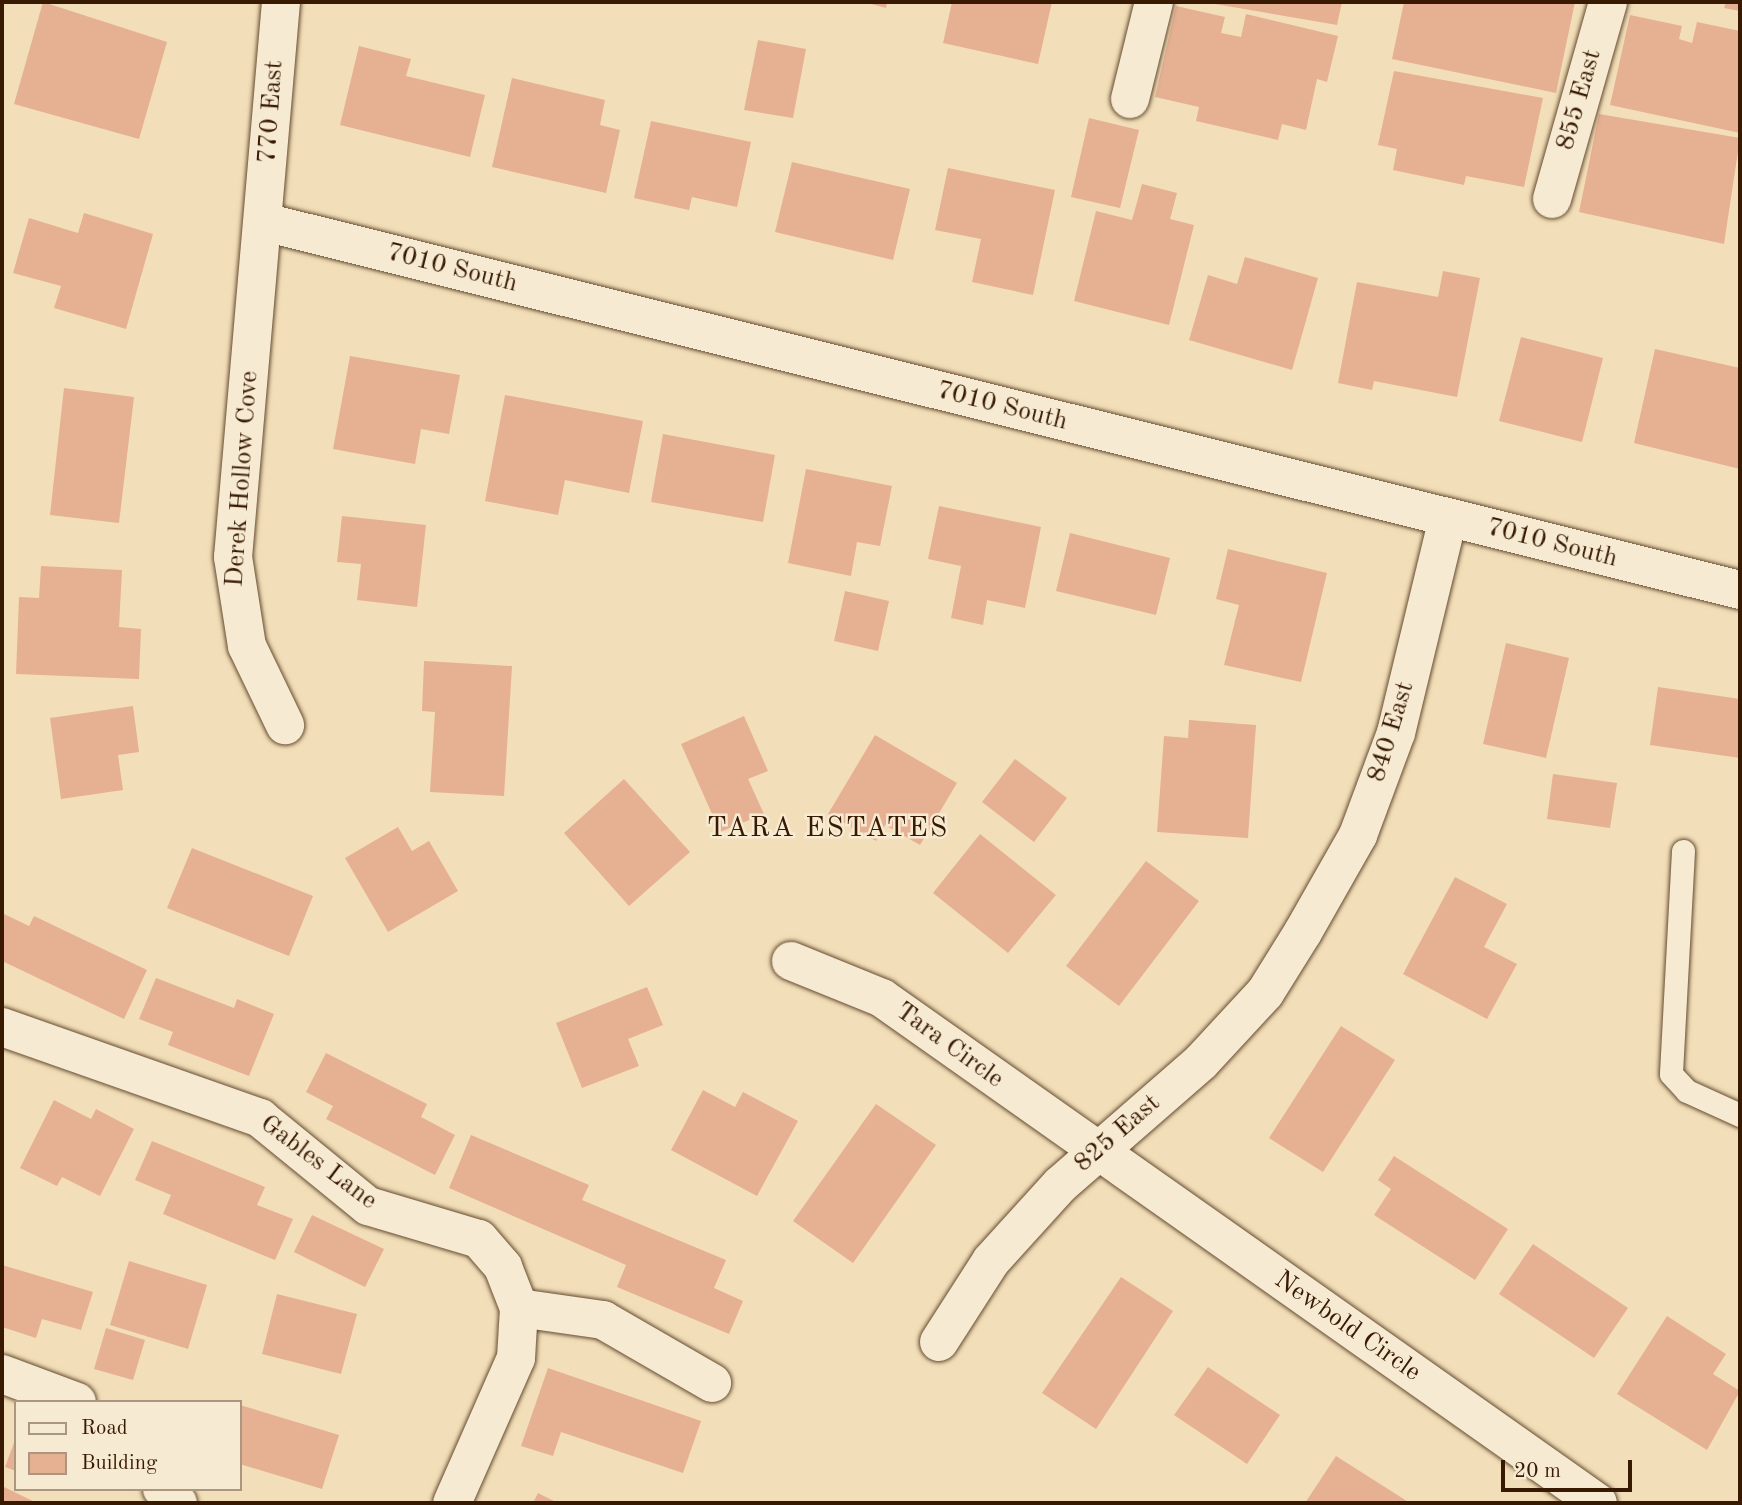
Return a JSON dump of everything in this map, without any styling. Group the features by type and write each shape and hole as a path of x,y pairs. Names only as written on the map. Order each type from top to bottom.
{"street":[{"name":"770 East","path":"264,222 281,2"},
{"path":"1130,99 1154,2"},
{"name":"855 East","path":"1552,199 1608,2"},
{"name":"7010 South","path":"264,222 1740,590"},
{"name":"Derek Hollow Cove","path":"264,222 235,599 247,646 285,725"},
{"name":"840 East","path":"1303,932 1358,835 1396,733 1448,518"},
{"name":"825 East","path":"939,1342 991,1262 1096,1151 1210,1052 1265,993 1303,932"},
{"name":"Tara Circle","path":"791,961 882,998 1096,1151"},
{"name":"Gables Lane","path":"2,1027 260,1118 368,1206 479,1239 503,1267 520,1308 516,1358 452,1503"},
{"name":"Newbold Circle","path":"1096,1151 1598,1503"},
{"path":"520,1308 603,1320 712,1383"},
{"path":"2,1374 72,1400"},
{"path":"164,1491 178,1503"}],"lane":[{"path":"1683,851 1671,1073 1687,1091 1740,1115"}],"building":[{"path":"43,2 167,42 139,139 14,104"},
{"path":"864,2 887,2 886,8"},
{"path":"952,2 1052,2 1038,64 943,43"},
{"path":"1342,2 1337,25 1209,3"},
{"path":"1404,2 1575,2 1556,93 1392,59"},
{"path":"1726,2 1740,2 1740,11 1724,8"},
{"path":"1176,6 1225,17 1221,33 1241,37 1246,14 1338,36 1327,82 1317,79 1306,130 1282,124 1278,140 1196,121 1199,107 1155,97"},
{"path":"1630,15 1682,26 1679,39 1692,43 1697,22 1740,31 1740,133 1610,105"},
{"path":"758,40 806,49 793,118 744,110"},
{"path":"359,46 411,59 406,76 485,95 470,157 340,125"},
{"path":"1394,71 1543,98 1524,187 1466,176 1464,185 1393,170 1397,149 1378,145"},
{"path":"512,78 605,100 600,125 620,130 606,193 492,167"},
{"path":"1599,114 1740,138 1724,244 1579,212"},
{"path":"1089,118 1139,130 1120,208 1071,197"},
{"path":"651,121 751,142 737,207 692,197 689,210 634,198"},
{"path":"792,162 910,189 893,260 775,232"},
{"path":"948,168 1055,190 1033,295 972,282 981,239 935,230"},
{"path":"1142,184 1177,193 1170,219 1194,225 1169,325 1074,301 1096,211 1132,220"},
{"path":"84,213 153,234 126,329 54,308 61,286 13,273 29,218 78,233"},
{"path":"1245,257 1318,278 1292,370 1189,340 1208,275 1237,284"},
{"path":"1443,271 1480,278 1457,397 1374,381 1372,390 1338,383 1357,282 1438,297"},
{"path":"1521,337 1603,358 1582,442 1499,421"},
{"path":"1655,349 1740,368 1740,469 1634,443"},
{"path":"350,356 460,375 449,434 421,429 415,464 333,449"},
{"path":"64,388 134,397 119,523 50,515"},
{"path":"505,395 643,421 629,493 565,480 558,515 485,501"},
{"path":"663,434 775,455 763,522 651,502"},
{"path":"806,469 892,486 880,546 857,542 851,576 788,563"},
{"path":"939,506 1041,527 1025,608 987,600 983,625 951,618 961,566 928,559"},
{"path":"342,516 426,525 417,607 357,600 361,564 337,562"},
{"path":"1070,533 1170,558 1156,615 1056,591"},
{"path":"1228,549 1327,573 1301,682 1224,665 1239,605 1216,599"},
{"path":"41,566 122,570 119,627 141,629 139,679 16,674 19,597 39,598"},
{"path":"845,591 889,601 878,651 834,641"},
{"path":"1506,643 1569,658 1546,758 1483,744"},
{"path":"424,661 512,666 504,796 430,792 435,712 422,711"},
{"path":"1658,687 1740,699 1740,758 1650,745"},
{"path":"133,706 139,752 118,755 123,790 61,799 50,718"},
{"path":"744,716 768,771 748,779 764,814 720,832 681,744"},
{"path":"1189,720 1256,725 1248,838 1157,832 1164,736 1188,738"},
{"path":"875,735 957,783 920,845 885,825 876,841 828,814"},
{"path":"1015,759 1067,798 1034,842 982,802"},
{"path":"1553,774 1617,783 1610,828 1547,819"},
{"path":"624,779 690,852 629,906 564,833"},
{"path":"398,827 412,851 429,841 458,891 388,932 345,858"},
{"path":"980,834 1056,895 1008,953 933,893"},
{"path":"192,848 313,896 289,956 167,908"},
{"path":"1146,861 1199,901 1119,1006 1066,966"},
{"path":"1455,877 1507,904 1484,947 1517,964 1487,1019 1403,974"},
{"path":"2,913 29,926 34,916 147,970 124,1019 2,961"},
{"path":"156,978 234,1008 237,999 274,1014 249,1076 168,1045 173,1032 139,1019"},
{"path":"647,987 663,1025 628,1039 639,1066 582,1088 556,1023"},
{"path":"1341,1026 1395,1060 1323,1172 1269,1138"},
{"path":"326,1053 427,1104 421,1117 455,1135 435,1175 326,1119 333,1106 306,1092"},
{"path":"703,1090 735,1107 743,1092 798,1121 757,1196 671,1150"},
{"path":"54,1100 91,1119 96,1109 134,1129 100,1196 62,1177 57,1186 20,1168"},
{"path":"876,1104 936,1145 853,1263 793,1221"},
{"path":"471,1135 589,1185 582,1200 726,1260 714,1288 743,1301 729,1334 617,1287 626,1265 449,1188"},
{"path":"152,1141 265,1187 257,1205 293,1219 275,1260 163,1214 171,1195 135,1180"},
{"path":"1394,1156 1508,1229 1475,1280 1374,1215 1391,1189 1378,1180"},
{"path":"312,1215 384,1249 365,1287 294,1252"},
{"path":"1533,1244 1628,1308 1594,1358 1499,1294"},
{"path":"129,1261 207,1285 188,1349 110,1325"},
{"path":"2,1265 93,1292 81,1330 42,1319 36,1338 2,1327"},
{"path":"1121,1277 1173,1311 1096,1429 1042,1393"},
{"path":"277,1294 357,1314 341,1374 262,1354"},
{"path":"1667,1316 1726,1354 1713,1374 1740,1391 1707,1450 1617,1394"},
{"path":"106,1328 145,1340 133,1380 94,1369"},
{"path":"1208,1367 1280,1415 1247,1464 1174,1415"},
{"path":"548,1368 701,1421 683,1473 561,1432 553,1456 521,1446"},
{"path":"242,1406 339,1435 322,1489 242,1465"},
{"path":"14,1443 14,1470 5,1467"},
{"path":"1336,1456 1410,1503 1305,1503"},
{"path":"2,1486 37,1503 2,1503"},
{"path":"538,1493 558,1503 533,1503"}],"district":[{"name":"TARA ESTATES","path":"828,829"}]}
